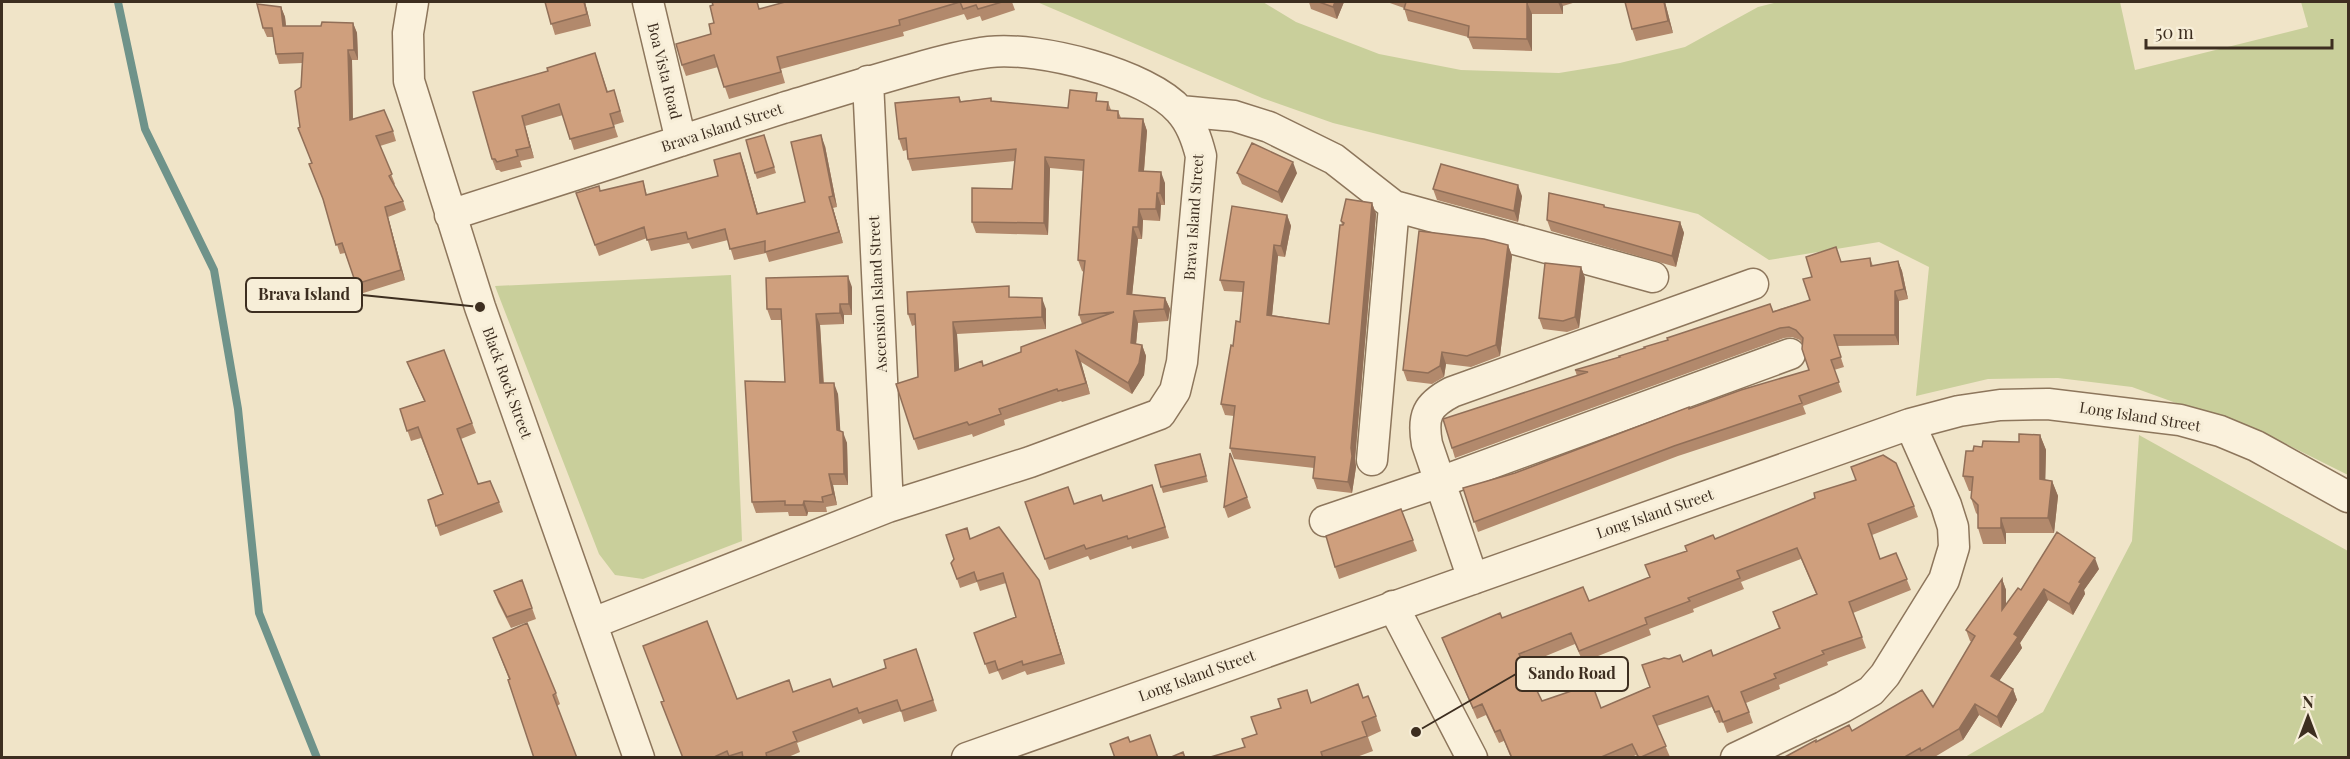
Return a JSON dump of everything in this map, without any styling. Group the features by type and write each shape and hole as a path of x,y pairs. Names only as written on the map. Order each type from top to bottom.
{"street":[{"name":"Black Rock Street","path":"413,2 408,33 409,81 450,215 639,758"},
{"name":"Boa Vista Road","path":"648,2 681,141"},
{"name":"Brava Island Street","path":"450,215 868,81 990,51 1028,52 1070,58 1122,77 1157,93 1180,111 1196,135 1201,156 1182,362 1175,391 1160,414 1030,462 888,507 593,623"},
{"name":"Ascension Island Street","path":"868,81 888,507"},
{"path":"1180,111 1234,116 1269,127 1334,159 1394,206 1653,277"},
{"path":"1372,460 1394,206"},
{"path":"1473,579 1426,444 1424,428 1427,411 1438,400 1452,392 1752,284"},
{"path":"1325,521 1440,482 1790,354"},
{"name":"Long Island Street","path":"967,758 1910,424 1959,411 2009,404 2048,404 2180,420 2220,431 2256,446 2349,497"},
{"path":"1736,758 1844,707 1871,691 1885,675 1944,580 1954,547 1953,527 1946,505 1910,424"},
{"path":"1393,606 1472,758"}],"green space":[{"path":"1037,2 1263,2 1296,22 1379,54 1461,70 1559,73 1620,63 1685,47 1758,7 1778,2 2120,2 2135,70 2308,27 2301,2 2348,2 2348,475 2278,440 2132,387 2058,378 1988,379 1916,396 1929,267 1879,242 1769,260 1698,214 1333,123 1262,98"},
{"path":"731,275 742,541 643,579 615,575 599,554 495,286"},
{"path":"2139,435 2348,551 2348,757 1965,757 2043,712 2132,541"}],"building":[{"path":"545,2 584,2 587,14 551,24"},
{"path":"712,2 757,2 759,9 785,2 960,2 899,20 900,25 777,57 781,72 724,87 714,55 682,65 676,44 711,34 709,24 714,23 710,6 713,5"},
{"path":"960,2 1002,2 978,9 976,5 963,9"},
{"path":"1319,2 1335,2 1333,7"},
{"path":"1406,2 1527,2 1527,39 1468,37 1469,26 1404,9"},
{"path":"1625,2 1664,2 1668,21 1632,29"},
{"path":"257,4 281,7 283,26 321,26 322,22 353,23 354,50 348,50 350,120 384,110 393,131 376,136 392,174 389,176 403,201 385,207 401,270 356,284 342,243 336,245 323,199 309,164 312,163 298,128 300,127 295,91 301,87 303,53 276,54 272,28 263,28"},
{"path":"595,53 607,92 614,90 620,111 610,114 614,127 570,139 559,104 522,116 530,147 516,150 518,156 497,162 492,159 473,92 548,71 547,68"},
{"path":"1070,90 1097,93 1096,101 1108,102 1107,110 1118,111 1118,118 1143,119 1139,171 1161,172 1160,193 1157,193 1156,209 1139,209 1138,227 1133,227 1127,294 1165,298 1164,309 1134,311 1131,343 1142,345 1139,363 1128,383 1076,351 1086,383 1058,391 1057,389 999,409 1001,414 969,425 967,422 914,439 896,384 918,377 915,314 908,314 907,292 1009,286 1009,297 1042,298 1042,317 953,322 955,371 982,361 983,366 1021,352 1021,347 1114,312 1079,315 1085,261 1078,260 1084,160 1045,157 1044,223 972,222 972,188 1012,189 1016,149 908,159 906,138 899,139 895,103 959,97 960,102 991,98 991,101 1068,108"},
{"path":"764,135 774,167 755,173 746,140"},
{"path":"821,135 833,196 829,197 839,232 765,252 765,241 730,249 725,229 688,239 686,232 647,240 644,227 595,245 576,193 599,186 600,191 643,181 646,195 718,176 714,160 740,153 757,214 805,202 791,142"},
{"path":"1252,143 1293,162 1278,192 1237,173"},
{"path":"1441,164 1518,185 1514,211 1433,189"},
{"path":"1549,193 1680,222 1672,256 1547,220"},
{"path":"1346,199 1372,203 1348,482 1313,478 1315,457 1230,448 1235,406 1221,404 1236,321 1240,322 1244,282 1220,280 1232,206 1287,215 1281,246 1274,245 1267,315 1329,324 1340,225 1344,223 1341,221"},
{"path":"1419,231 1484,239 1508,245 1496,345 1467,356 1442,352 1440,366 1428,373 1403,370"},
{"path":"1836,247 1841,262 1870,258 1871,266 1898,261 1904,289 1895,291 1895,335 1834,335 1841,357 1831,360 1839,382 1799,396 1802,403 1674,446 1474,522 1463,488 1515,473 1689,407 1689,409 1741,390 1809,370 1802,349 1803,338 1796,330 1789,327 1780,328 1452,448 1443,419 1588,372 1575,370 1620,357 1668,340 1667,338 1770,304 1773,312 1810,300 1803,279 1812,277 1806,257"},
{"path":"1545,263 1581,267 1575,317 1563,321 1539,318"},
{"path":"848,276 849,304 840,304 840,313 816,314 820,383 834,383 837,430 843,432 844,474 829,474 833,494 822,497 823,502 804,501 803,505 785,505 785,501 752,502 745,381 785,382 781,309 767,309 766,278"},
{"path":"444,350 472,423 457,429 478,484 490,481 499,502 436,526 428,500 443,494 418,427 407,431 400,409 425,401 407,362"},
{"path":"2019,434 2040,435 2040,479 2052,481 2048,518 2001,518 2001,528 1978,528 1978,505 1971,498 1973,477 1963,476 1966,451 1973,451 1974,446 1982,447 1983,441 2019,442"},
{"path":"1230,453 1247,497 1224,507"},
{"path":"1200,454 1206,476 1161,487 1155,465"},
{"path":"1883,455 1896,463 1914,506 1868,524 1880,559 1896,553 1907,579 1849,602 1862,637 1822,651 1824,654 1774,674 1776,678 1741,692 1749,712 1723,722 1719,711 1715,712 1708,696 1653,716 1666,746 1639,758 1632,744 1599,758 1512,758 1500,730 1495,732 1482,704 1473,708 1442,638 1500,613 1502,618 1583,587 1589,601 1650,577 1645,565 1687,551 1685,546 1713,535 1715,539 1815,498 1814,493 1856,480 1851,467","holes":["1797,548 1817,594 1773,612 1780,628 1713,656 1711,650 1683,662 1680,655 1642,665 1650,687 1601,708 1592,684 1542,701 1519,654 1571,633 1579,651 1647,624 1645,618 1740,578 1737,571"]},
{"path":"1152,485 1165,527 1086,549 1084,545 1045,559 1025,502 1068,487 1074,504 1101,495 1103,501"},
{"path":"1401,509 1413,540 1335,567 1326,536"},
{"path":"999,527 1039,580 1061,654 1023,665 1022,661 998,670 995,661 985,664 974,633 1016,617 1003,573 977,581 974,572 957,579 951,563 954,559 946,535 967,528 970,539"},
{"path":"2057,532 2095,558 2079,582 2081,583 2069,604 2044,589 2014,634 2018,637 1991,676 2013,689 1997,717 1975,704 1959,729 1921,751 1920,748 1903,758 1783,758 1849,725 1852,731 1922,690 1933,707 1975,636 1966,630 2002,579 2002,610 2018,588 2021,590"},
{"path":"522,580 532,608 507,617 494,591"},
{"path":"707,621 737,699 789,680 793,692 830,679 833,687 886,668 884,660 916,649 933,700 901,711 897,700 859,713 857,708 793,732 797,741 766,753 767,758 743,758 742,752 729,756 727,751 712,758 683,758 661,702 664,701 643,646"},
{"path":"527,623 556,693 553,695 577,758 534,758 508,680 510,679 493,638"},
{"path":"1358,684 1363,698 1368,696 1376,716 1362,722 1367,736 1321,752 1323,758 1207,758 1245,747 1242,739 1257,734 1251,717 1281,708 1278,699 1307,690 1311,703"},
{"path":"1150,735 1158,758 1115,758 1110,744 1128,737 1130,742"},
{"path":"1183,752 1185,758 1169,758"}],"waterway":[{"path":"118,2 145,129 214,270 238,409 259,613 317,758"}],"place":[{"name":"Brava Island","path":"480,307"},
{"name":"Sando Road","path":"1416,732"}]}
